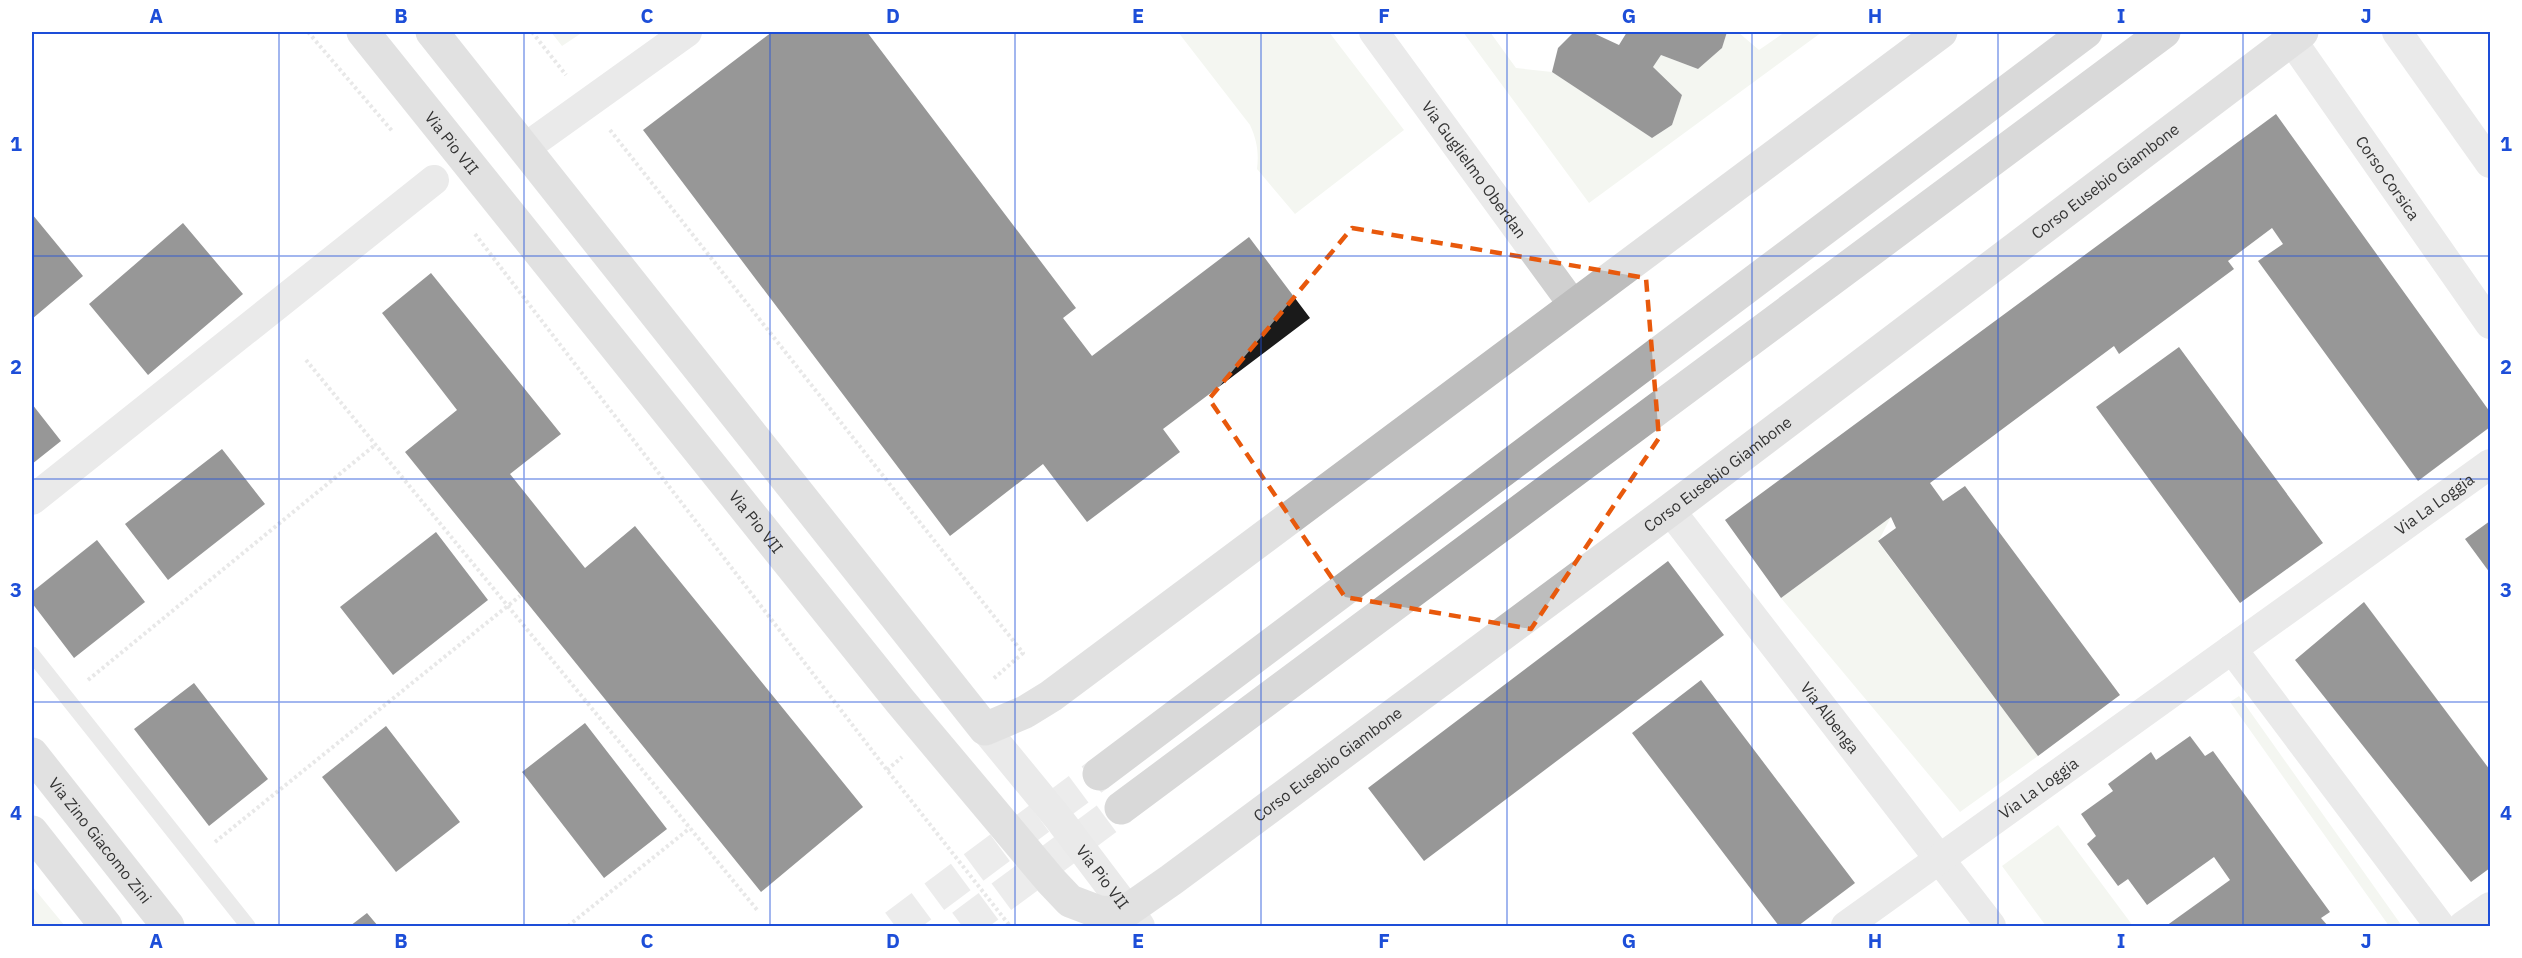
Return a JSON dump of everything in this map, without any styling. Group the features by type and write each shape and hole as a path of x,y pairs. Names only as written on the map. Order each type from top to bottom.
{"main road":[{"path":"1099,774 2086,32"},
{"path":"1121,808 2164,32"}],"street":[{"name":"Via Pio VII","path":"363,32 900,701 1050,881 1070,901 1099,912 1116,913 1134,918"},
{"name":"Via Pio VII","path":"432,32 1059,819 1134,918"},
{"path":"525,148 687,32"},
{"name":"Via Guglielmo Oberdan","path":"1374,32 1574,306"},
{"path":"985,729 1051,696 1941,32"},
{"path":"2397,32 2490,163"},
{"name":"Corso Eusebio Giambone","path":"1134,918 2293,34"},
{"name":"Corso Corsica","path":"2293,34 2490,324"},
{"path":"32,500 434,180"},
{"name":"Via La Loggia","path":"1846,927 2490,464"},
{"name":"Via Albenga","path":"1670,510 1941,859 1991,927"},
{"path":"2232,649 2440,927"},
{"name":"Via Zino Giacomo Zini","path":"32,754 168,927"},
{"path":"32,832 106,927"},
{"path":"2463,927 2490,907"}],"lane":[{"path":"32,654 248,927"}],"path":[{"path":"309,32 397,136"},
{"path":"532,32 1023,653"},
{"path":"470,228 908,798 1010,927"},
{"path":"306,360 758,911"},
{"path":"86,681 375,445"},
{"path":"206,849 520,596"},
{"path":"568,927 690,828"}],"highlighted area":[{"path":"1352,228 1646,278 1659,438 1531,629 1345,597 1209,399"}],"shaded area":[{"path":"551,32 583,32 562,46"},
{"path":"1178,32 1329,32 1404,130 1295,214 1257,169 1257,147 1250,125"},
{"path":"1463,32 1490,32 1516,68 1552,72 1652,138 1672,125 1682,95 1653,67 1661,55 1698,69 1722,48 1727,32 1738,32 1759,50 1785,32 1822,32 1589,203"},
{"path":"1891,517 1878,542 2038,756 1960,812 1781,598"},
{"path":"2239,696 2402,926 2389,926 2230,702"},
{"path":"2058,825 2133,926 2046,926 2002,866"},
{"path":"32,886 65,926 32,926"}],"building":[{"path":"772,32 867,32 1076,308 1063,318 1092,356 1249,237 1310,318 1163,429 1180,452 1087,522 1043,464 950,536 643,130"},
{"path":"1574,32 1591,32 1619,45 1627,32 1727,32 1722,48 1698,69 1661,55 1653,67 1682,95 1672,125 1652,138 1552,72 1558,48"},
{"path":"2276,114 2490,412 2490,427 2418,481 2258,261 2283,244 2272,228 2228,261 2234,269 2119,354 2114,346 1930,483 1943,501 1965,486 2120,695 2038,756 1878,541 1896,528 1891,517 1781,598 1725,520"},
{"path":"32,214 83,276 32,319"},
{"path":"183,223 243,294 148,375 89,304"},
{"path":"431,273 561,434 510,474 585,568 635,526 863,807 761,892 405,452 457,410 382,313"},
{"path":"2179,347 2323,543 2240,603 2096,407"},
{"path":"32,404 61,441 32,464"},
{"path":"222,449 265,504 168,580 125,524"},
{"path":"2490,521 2490,573 2465,539"},
{"path":"436,532 488,600 393,675 340,607"},
{"path":"97,540 145,602 74,658 32,603 32,592"},
{"path":"1668,561 1724,635 1424,861 1368,788"},
{"path":"2364,602 2490,770 2490,868 2471,882 2295,660"},
{"path":"1701,680 1855,883 1798,926 1779,926 1632,733"},
{"path":"194,683 268,779 209,826 134,729"},
{"path":"585,723 667,829 604,878 522,772"},
{"path":"386,726 460,822 396,872 322,777"},
{"path":"2190,736 2205,756 2213,751 2330,912 2321,918 2328,926 2166,926 2230,880 2214,857 2147,905 2128,879 2118,886 2087,844 2096,836 2081,814 2113,791 2108,784 2151,752 2156,760"},
{"path":"367,913 378,926 350,926"}],"tunnel":[{"path":"895,926 1099,774"},
{"path":"962,926 1121,808"}]}
